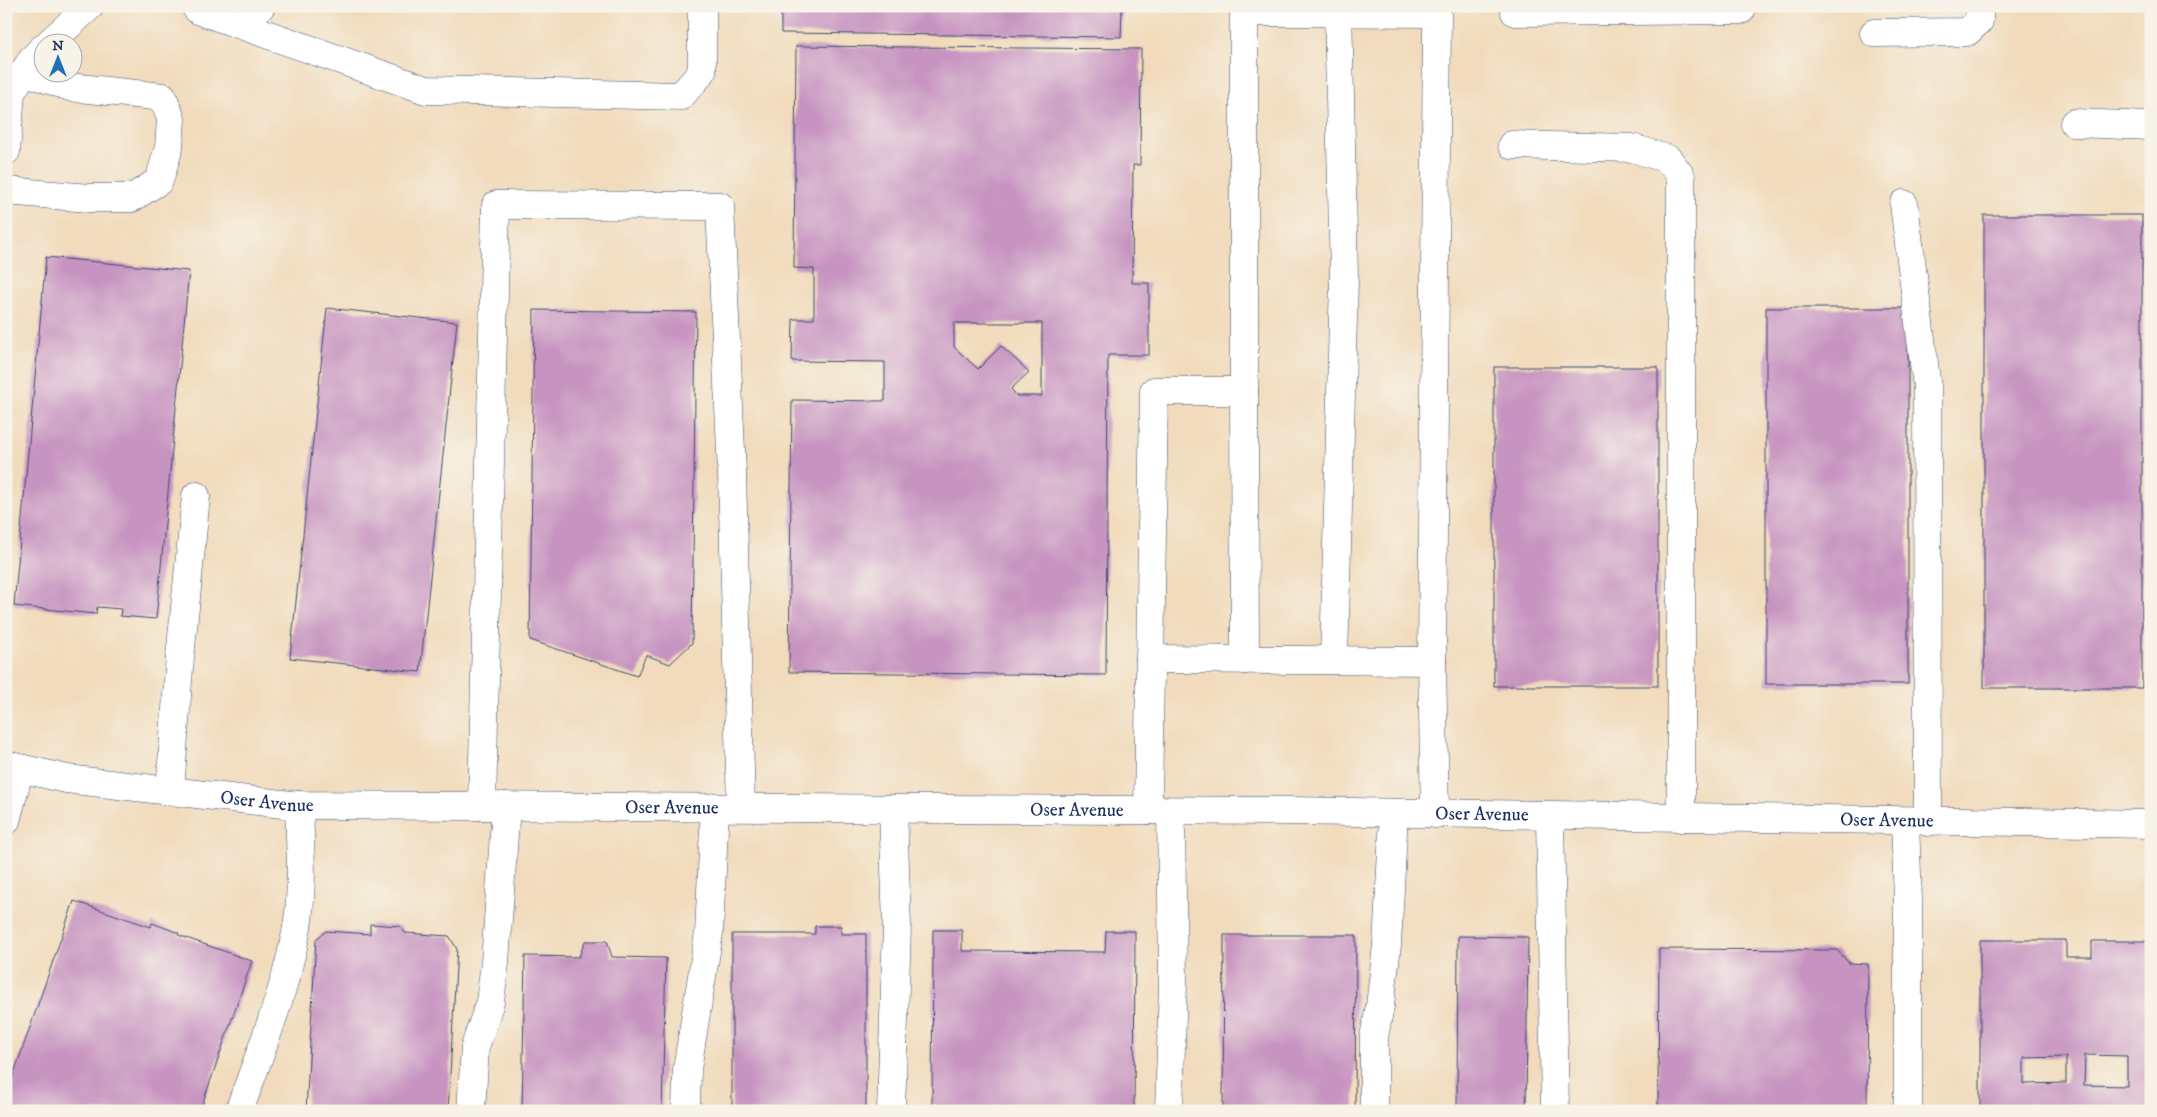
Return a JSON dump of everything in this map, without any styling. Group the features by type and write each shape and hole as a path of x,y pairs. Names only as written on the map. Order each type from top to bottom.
{"street":[{"path":"61,32 90,6"},
{"path":"195,6 198,10 426,90 681,96 702,72 702,6"},
{"path":"242,25 261,6"},
{"path":"1515,6 1515,12 1741,10 1741,6"},
{"path":"1874,33 1967,32 1979,21 1979,6"},
{"path":"1245,660 1244,9 1338,9 1437,13 1432,661 1435,814"},
{"path":"1334,660 1344,279 1338,9"},
{"path":"6,151 11,93 32,59"},
{"path":"6,192 90,198 132,198 159,182 169,147 171,119 163,98 70,87 24,71"},
{"path":"2074,123 2151,126"},
{"path":"1512,145 1632,148 1668,159 1680,176 1681,818"},
{"path":"1904,204 1927,387 1916,822 1908,900 1908,1111"},
{"path":"471,1111 475,1047 490,1002 495,962 496,205 720,206 732,473 728,807 687,1069 686,1111"},
{"path":"1169,1111 1173,983 1159,811 1150,659 1154,391 1244,391"},
{"path":"170,791 179,668 196,496"},
{"path":"1150,659 1432,661"},
{"path":"6,821 13,767"},
{"name":"Oser Avenue","path":"13,767 67,779 299,804 1394,813 2151,824"},
{"path":"239,1111 272,1019 296,933 301,875 299,804"},
{"path":"892,1111 897,926 893,808"},
{"path":"1374,1111 1374,1037 1380,1006 1386,944 1394,813"},
{"path":"1550,816 1555,1111"}],"building":[{"path":"781,6 1122,6 1121,37 781,33"},
{"path":"796,46 1141,49 1140,165 1133,165 1132,283 1149,283 1149,355 1108,355 1106,675 789,672 792,400 885,401 885,362 792,361 793,319 814,319 814,269 794,268","holes":["954,323 1042,323 1042,396 1017,396 1011,389 1029,372 1001,346 978,369 954,347"]},
{"path":"1984,215 2142,215 2142,688 1984,688"},
{"path":"46,257 189,271 156,619 120,616 121,609 97,607 96,614 14,606"},
{"path":"327,308 457,322 420,672 290,658"},
{"path":"1766,308 1908,308 1908,684 1766,684"},
{"path":"534,310 696,312 692,643 670,664 646,655 637,676 530,640"},
{"path":"1494,367 1658,367 1658,686 1494,686"},
{"path":"74,901 151,927 152,923 179,933 178,935 252,961 200,1111 6,1111 6,1096"},
{"path":"370,924 400,926 405,933 449,936 457,949 448,1111 306,1111 316,939 326,931 370,934"},
{"path":"815,926 841,926 841,934 866,934 866,1111 732,1111 732,934 815,934"},
{"path":"933,930 962,930 962,951 1105,952 1106,931 1135,931 1134,1111 932,1111"},
{"path":"1224,935 1356,935 1355,1111 1223,1111"},
{"path":"1458,936 1528,937 1526,1111 1457,1111"},
{"path":"1980,940 2066,940 2066,957 2092,957 2092,941 2151,941 2151,1111 1980,1111","holes":["2085,1055 2127,1056 2127,1086 2084,1085","2066,1057 2066,1083 2024,1084 2024,1058"]},
{"path":"585,941 607,941 612,957 666,958 662,1111 522,1111 525,956 579,957"},
{"path":"1659,949 1837,950 1849,963 1868,964 1867,1111 1658,1111"}]}
